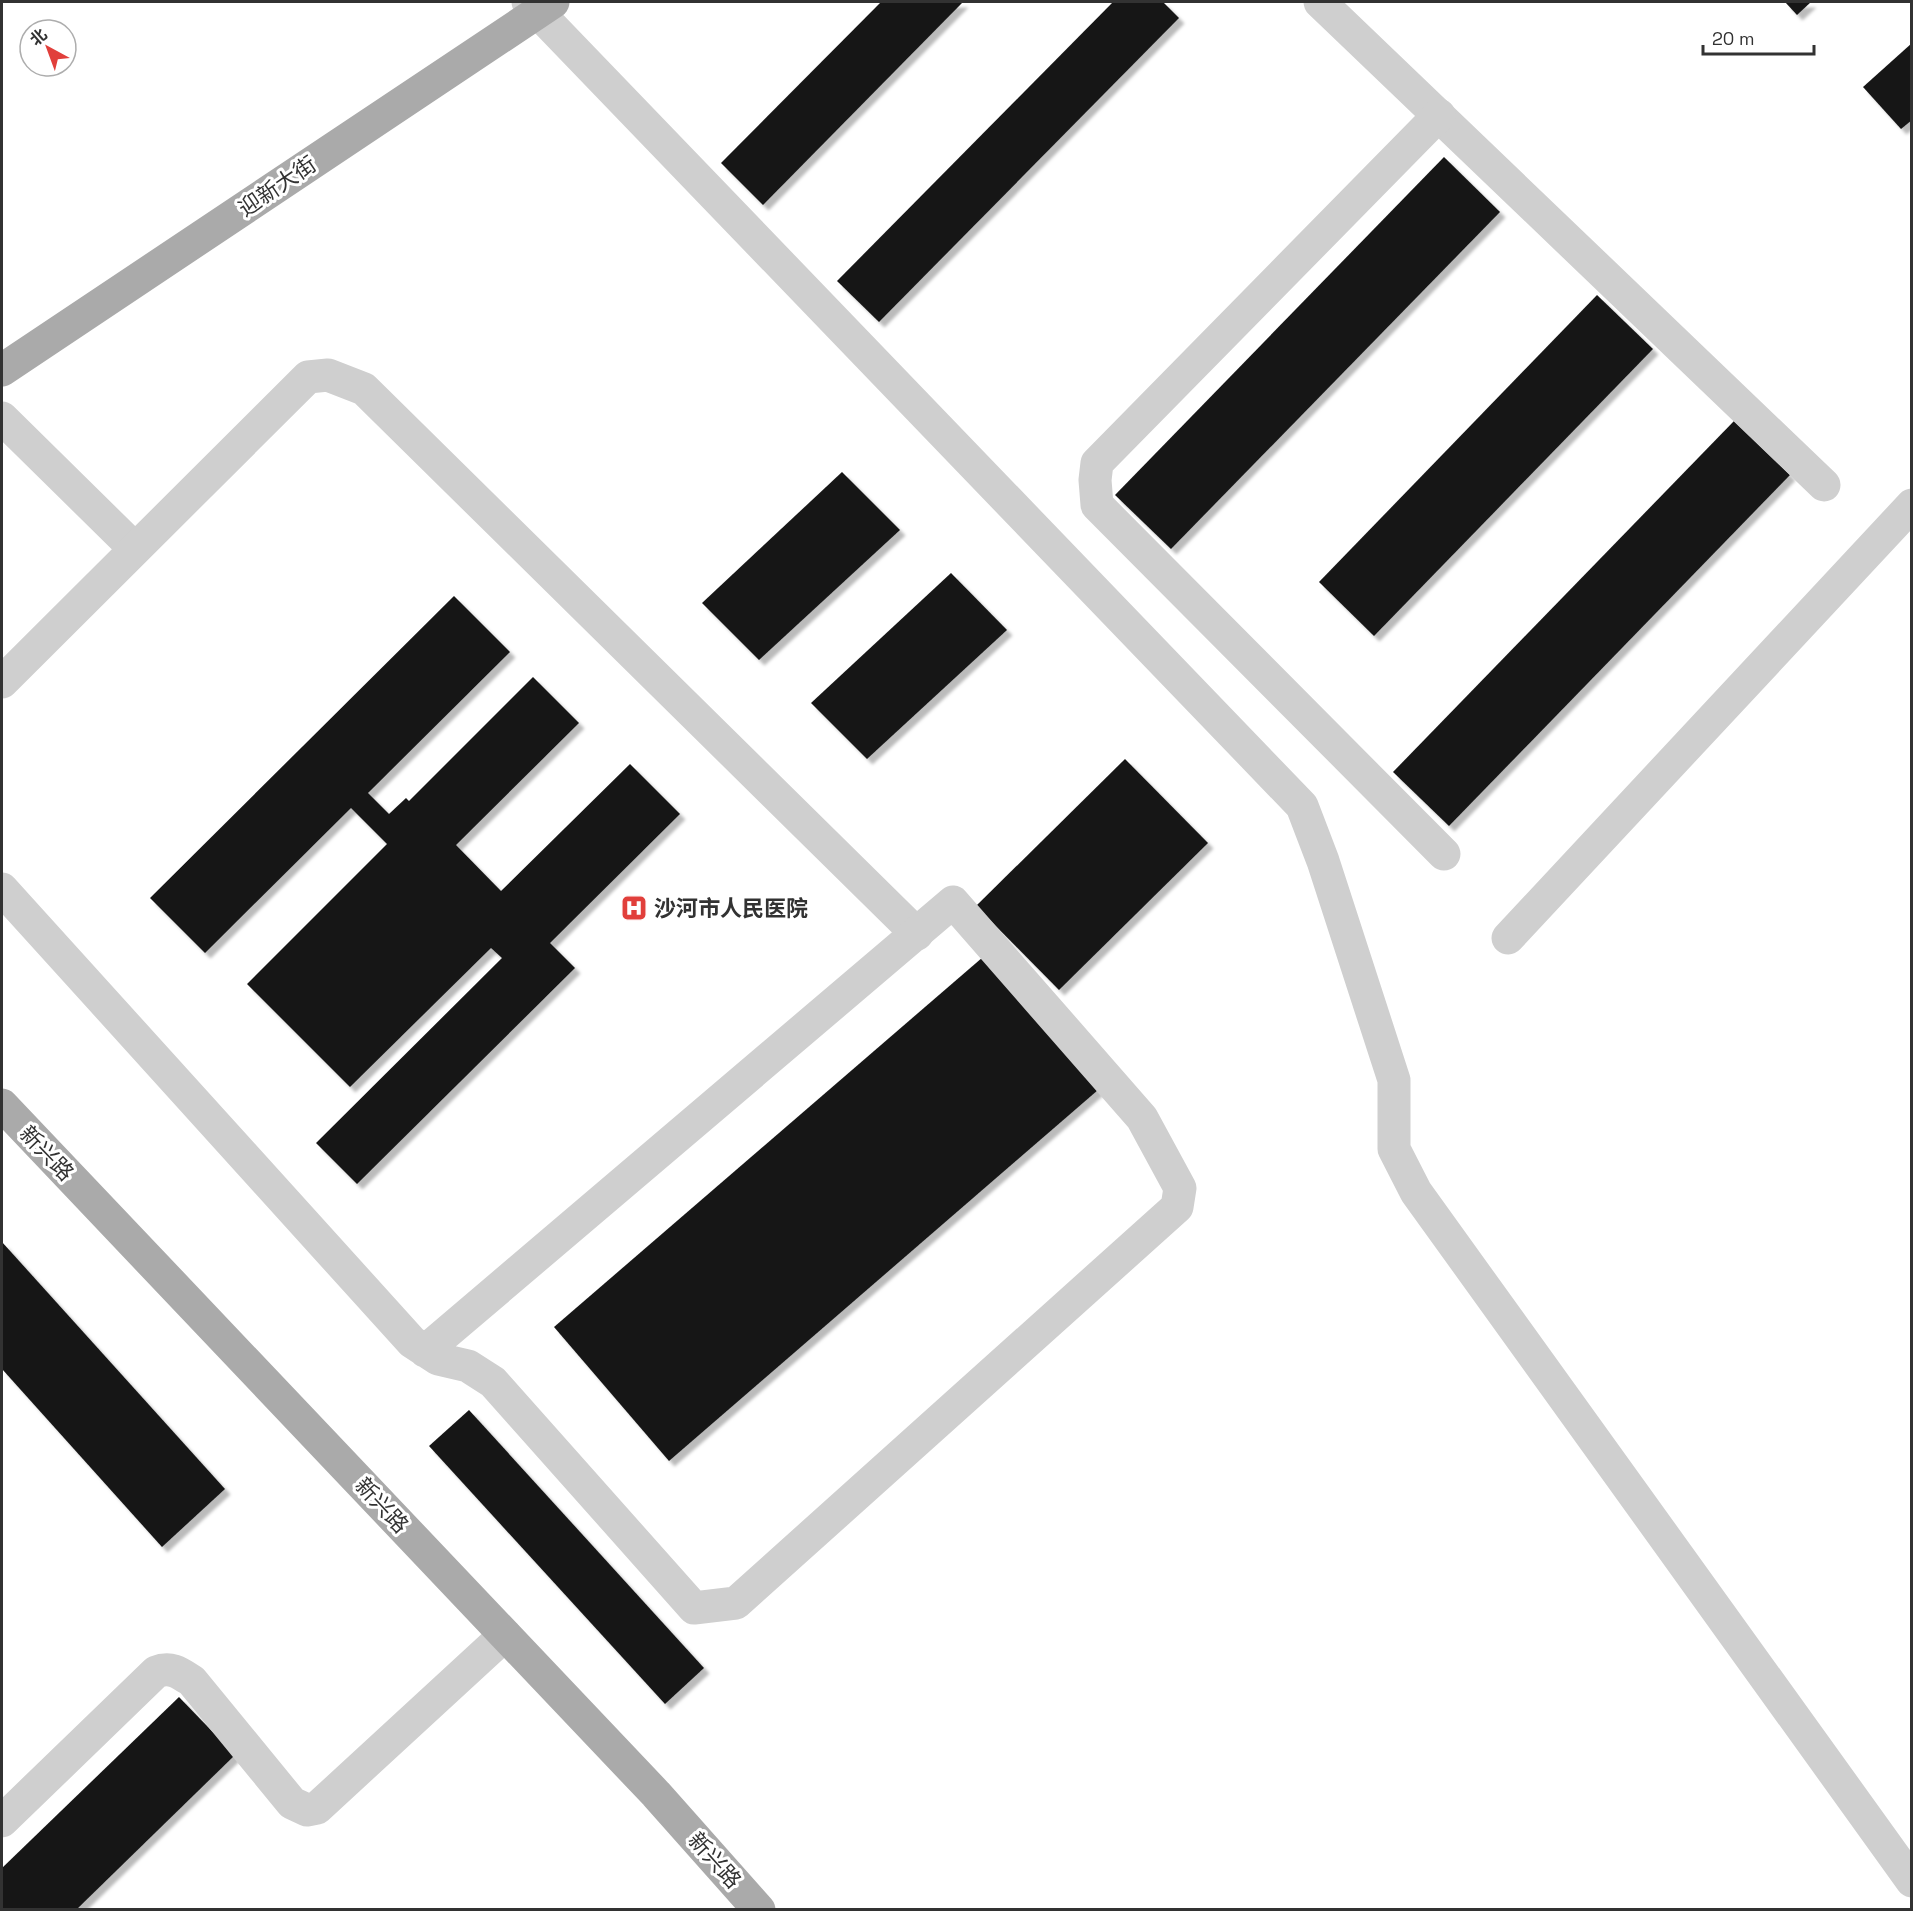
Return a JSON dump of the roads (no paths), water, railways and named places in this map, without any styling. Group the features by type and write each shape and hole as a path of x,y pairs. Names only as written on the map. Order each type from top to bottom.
{"main road":[{"name":"迎新大街","path":"2,370 540,5"},
{"name":"新兴路","path":"2,1105 656,1794 759,1910"}],"street":[{"path":"1320,2 1824,485"},
{"path":"540,5 1302,807 1323,861 1394,1080 1394,1149 1416,1192 1911,1881"},
{"path":"1439,115 1097,463 1095,480 1096,505 1444,854"},
{"path":"2,682 309,377 328,375 364,389 917,934"},
{"path":"2,418 135,549"},
{"path":"1508,938 1911,505"},
{"path":"2,889 412,1342 425,1351 438,1359 468,1366 493,1382 694,1608 736,1603 1177,1207 1180,1188 1142,1118 953,902 425,1351"},
{"path":"2,1821 156,1672 163,1670 175,1670 192,1682 292,1803 307,1810 317,1808 505,1635"}],"place":[{"name":"沙河市人民医院","path":"634,908"}]}
